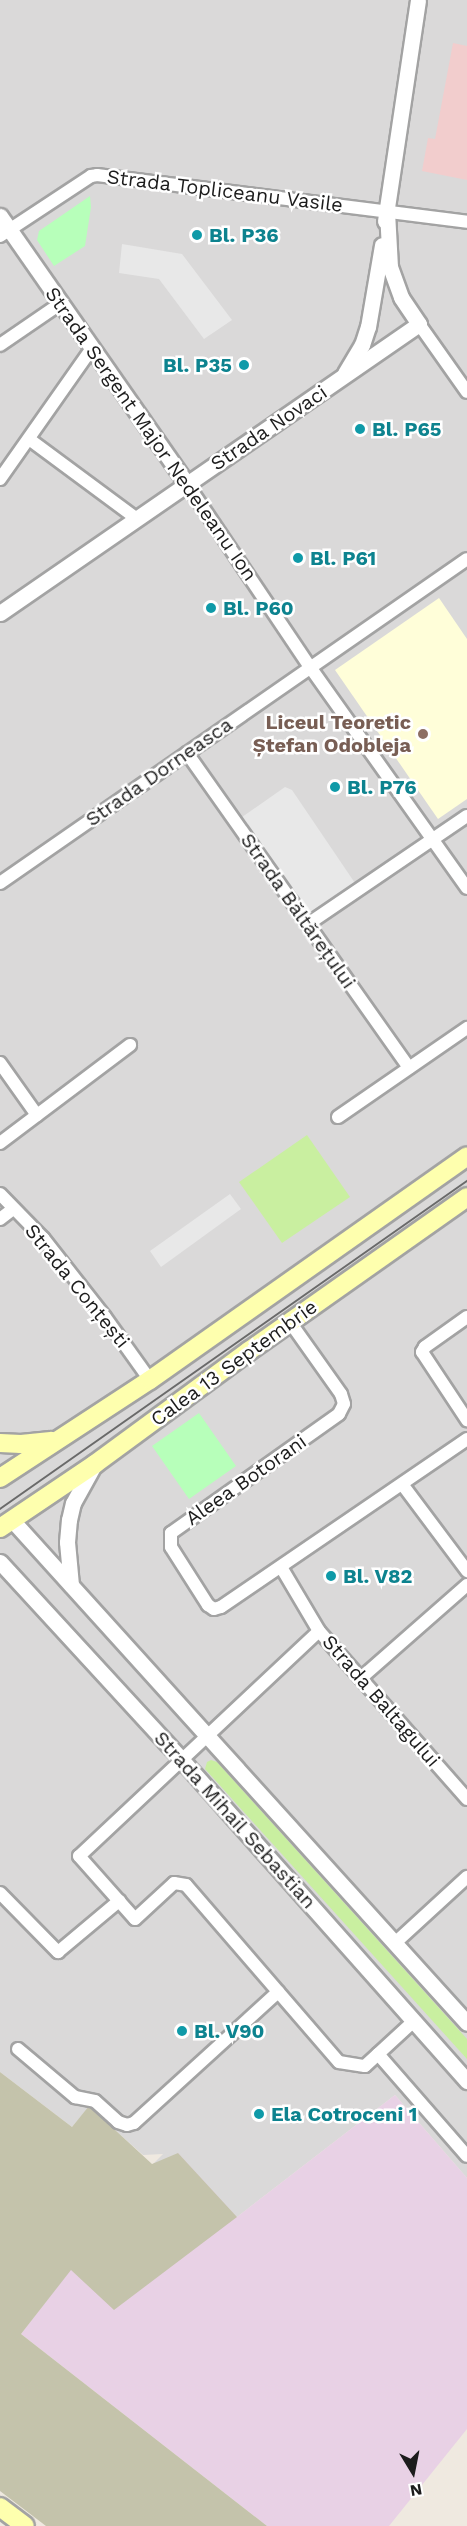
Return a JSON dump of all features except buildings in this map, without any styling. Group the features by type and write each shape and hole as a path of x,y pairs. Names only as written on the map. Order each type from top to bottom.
{"main road":[{"name":"Calea 13 Septembrie","path":"0,1478 150,1380 467,1156"},
{"name":"Calea 13 Septembrie","path":"4,1518 95,1464 467,1197"},
{"path":"0,1443 21,1444 56,1440"},
{"path":"0,2507 25,2526"}],"street":[{"path":"339,380 362,345 374,309 417,0"},
{"name":"Strada Topliceanu Vasile","path":"5,233 93,175 467,222"},
{"path":"387,212 392,275 400,297 467,392"},
{"name":"Strada Sergent Major Nedeleanu Ion","path":"0,216 5,233 61,303 188,484 310,667 467,888"},
{"path":"0,345 61,303"},
{"name":"Strada Novaci","path":"0,613 419,324"},
{"path":"0,479 92,348"},
{"path":"29,438 137,519"},
{"name":"Strada Dorneasca","path":"0,883 467,559"},
{"name":"Strada Băltărețului","path":"187,753 409,1068"},
{"path":"308,924 467,816"},
{"path":"338,1117 467,1028"},
{"path":"0,1143 130,1045"},
{"path":"0,1063 37,1115"},
{"name":"Strada Conțești","path":"0,1194 43,1238 105,1317 150,1380"},
{"path":"0,1218 13,1209"},
{"path":"467,1317 425,1347 422,1352 467,1420"},
{"name":"Aleea Botorani","path":"290,1322 341,1394 344,1404 339,1414 171,1533 171,1547 202,1596 214,1609 221,1607 281,1567 467,1439"},
{"path":"71,1585 67,1542 69,1520 73,1503 95,1464"},
{"path":"402,1484 467,1572"},
{"name":"Strada Mihail Sebastian","path":"4,1518 71,1585 467,2023"},
{"name":"Strada Mihail Sebastian","path":"0,1562 181,1759 467,2081"},
{"path":"281,1567 319,1631 80,1856 135,1919 174,1883 186,1885 339,2062 365,2066 414,2021"},
{"path":"361,1678 467,1585"},
{"name":"Strada Baltagului","path":"319,1631 467,1799"},
{"path":"395,1943 467,1878"},
{"path":"0,1893 58,1952 119,1901"},
{"path":"18,2049 75,2097 94,2101 118,2122 127,2125 134,2123 278,1992"},
{"path":"378,2054 467,2156"}],"shaded area":[{"path":"0,0 467,0 467,2178 395,2095 237,2217 153,2164 163,2154 143,2155 89,2107 72,2127 0,2072"},
{"path":"453,43 467,46 467,180 422,171 428,138 435,139"},
{"path":"122,244 182,254 232,320 204,339 159,279 119,273"},
{"name":"Liceul Teoretic Ștefan Odobleja","path":"439,598 467,639 467,799 438,819 335,670"},
{"path":"285,787 292,790 359,889 308,924 235,822"},
{"path":"230,1194 241,1209 161,1267 150,1251"},
{"path":"0,2072 72,2127 89,2106 152,2164 178,2153 237,2217 114,2310 71,2270 21,2334 267,2526 46,2526 0,2491"},
{"path":"395,2095 467,2178 467,2429 389,2526 267,2526 21,2334 123,2201 178,2153 237,2217"}],"green space":[{"path":"90,196 91,207 85,246 54,266 37,240 39,231"},
{"path":"307,1135 350,1197 282,1243 239,1182"},
{"path":"199,1413 236,1466 189,1499 152,1446"},
{"path":"211,1760 217,1762 467,2039 467,2059 205,1769 207,1762"}],"tram line":[{"path":"0,1509 467,1181"}],"place":[{"name":"Bl. P36","path":"197,235"},
{"name":"Bl. P35","path":"244,365"},
{"name":"Bl. P65","path":"360,429"},
{"name":"Bl. P61","path":"298,558"},
{"name":"Bl. P60","path":"211,608"},
{"name":"Liceul Teoretic Ștefan Odobleja","path":"423,734"},
{"name":"Bl. P76","path":"335,787"},
{"name":"Bl. V82","path":"331,1576"},
{"name":"Bl. V90","path":"182,2031"},
{"name":"Ela Cotroceni 1","path":"259,2114"}]}
